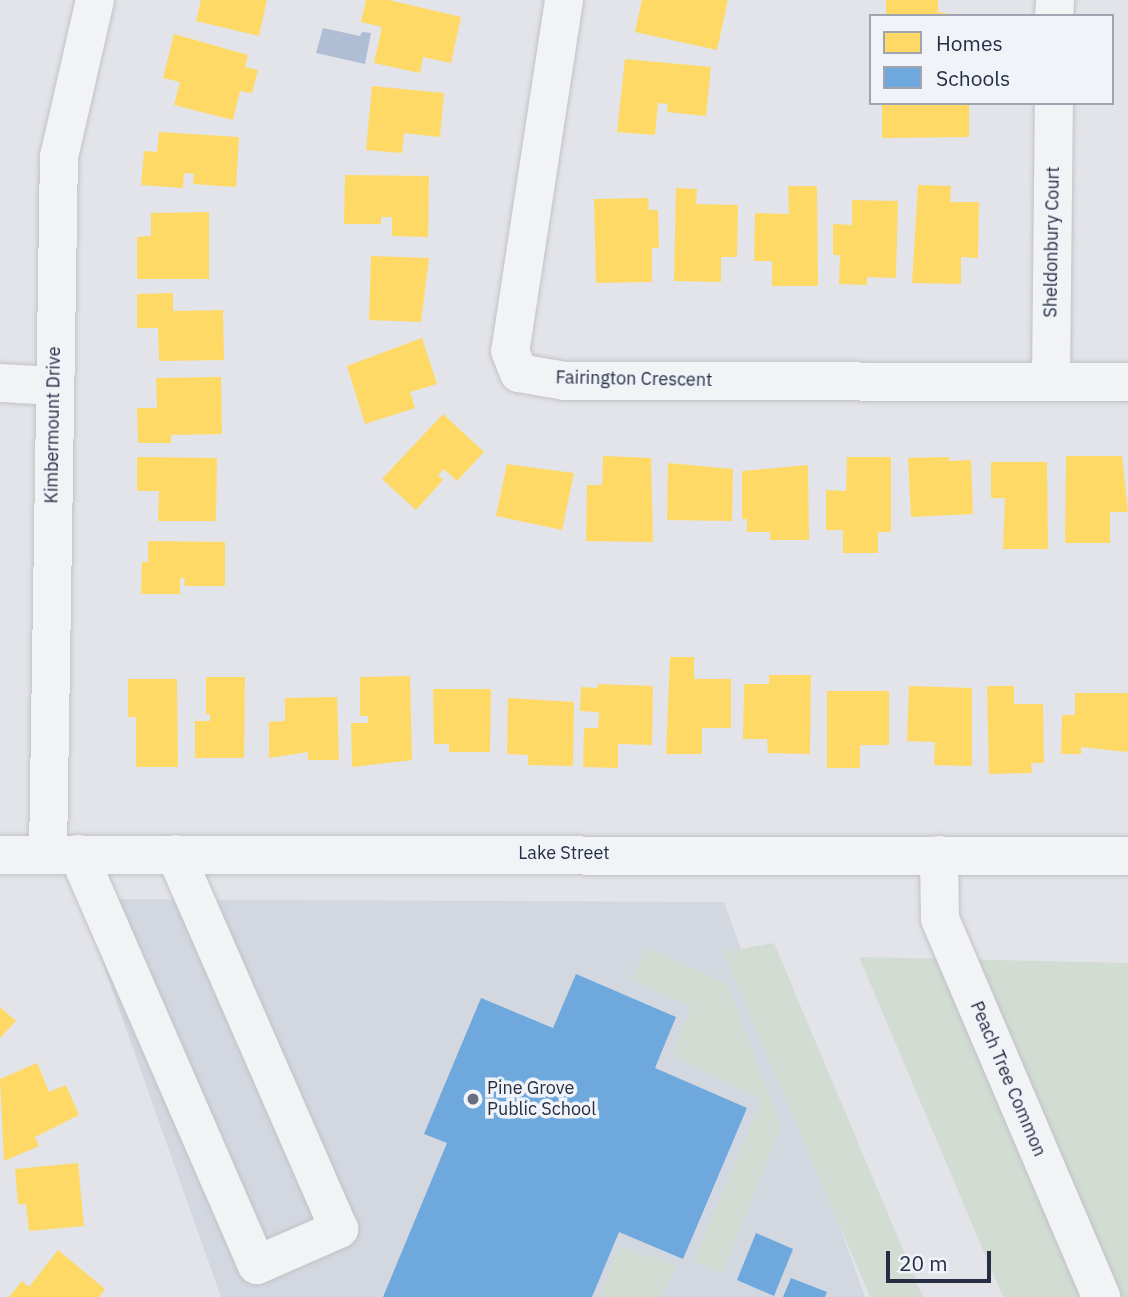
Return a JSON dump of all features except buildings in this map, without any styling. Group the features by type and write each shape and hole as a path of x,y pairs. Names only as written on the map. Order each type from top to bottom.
{"street":[{"name":"Kimbermount Drive","path":"63,854 53,386 59,157 95,0"},
{"name":"Fairington Crescent","path":"564,0 510,351 519,373 565,381 1128,382"},
{"name":"Sheldonbury Court","path":"1051,380 1054,105"},
{"path":"0,383 53,386"},
{"path":"63,854 257,1265 339,1229 175,854"},
{"name":"Lake Street","path":"0,855 1128,856"},
{"name":"Peach Tree Common","path":"939,855 940,919 1101,1297"}],"shaded area":[{"name":"Pine Grove Public School","path":"80,899 724,902 865,1297 221,1297"},
{"path":"774,943 923,1297 870,1297 723,952"},
{"path":"646,948 727,983 781,1127 723,1272 694,1262 761,1100 672,1056 691,1007 632,980"},
{"path":"859,957 1128,963 1128,1297 1003,1297"},
{"path":"619,1247 676,1265 662,1297 600,1297"}],"water":[{"path":"323,28 360,36 362,32 371,33 365,64 316,53"}],"place":[{"name":"Pine Grove Public School","path":"473,1099"}]}
